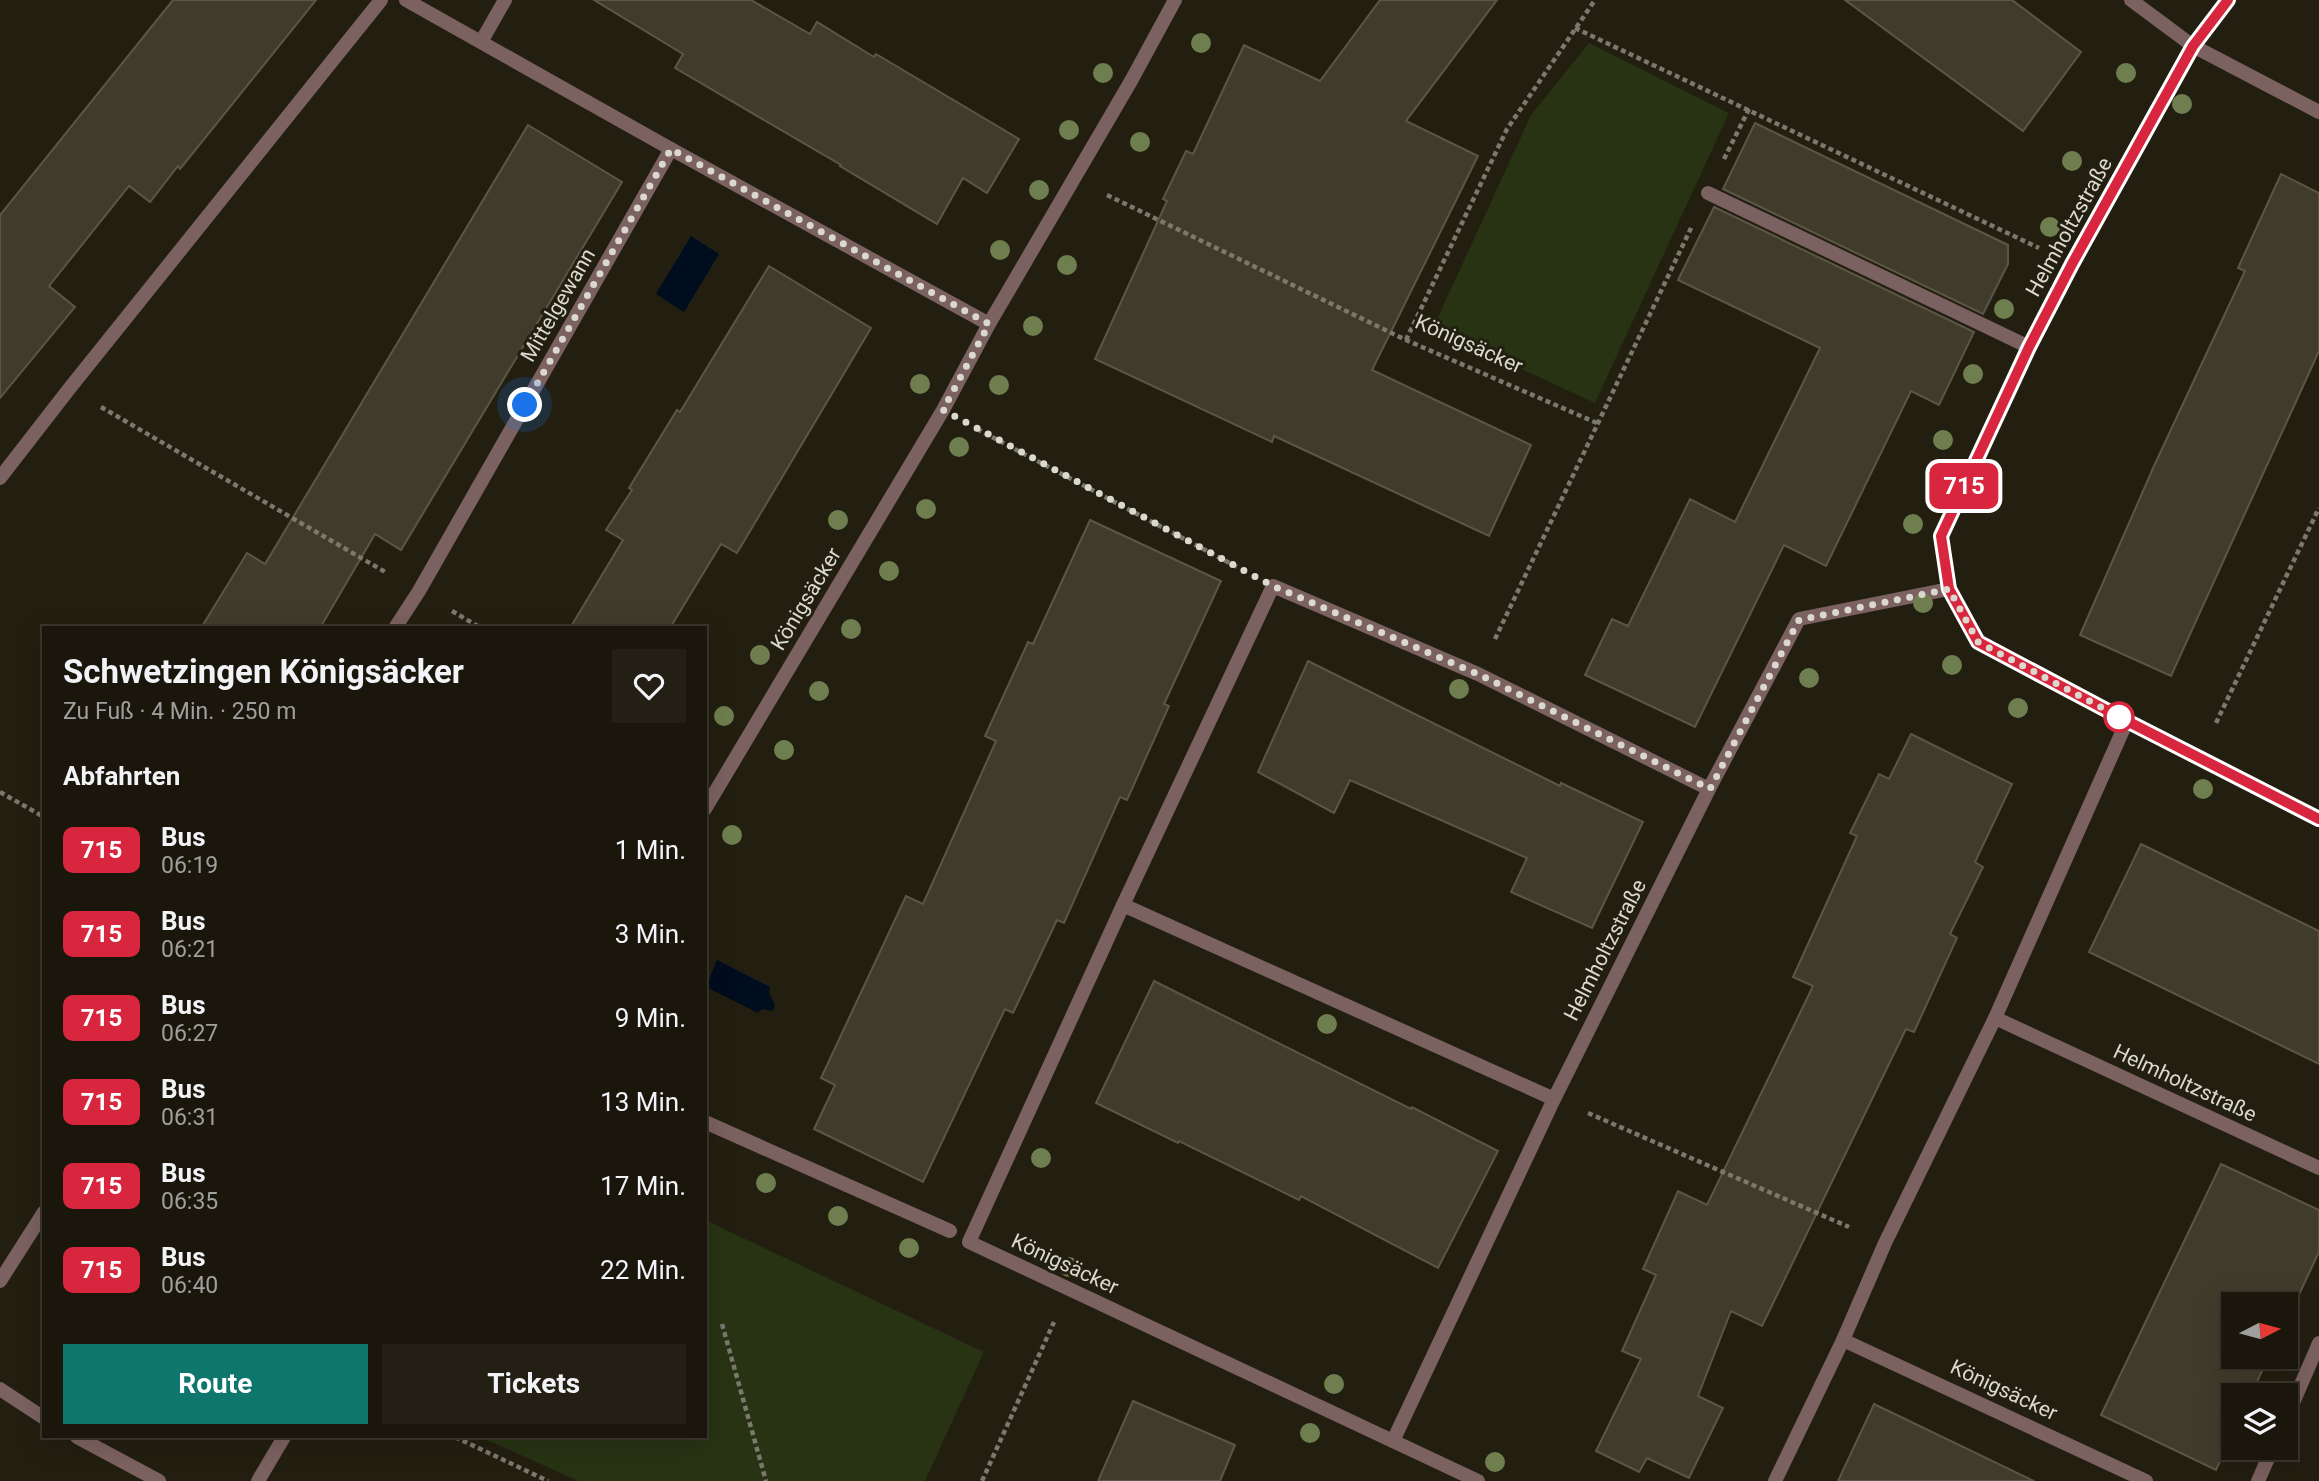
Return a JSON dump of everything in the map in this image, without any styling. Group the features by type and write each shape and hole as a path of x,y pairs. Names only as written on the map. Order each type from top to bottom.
{"street":[{"path":"0,478 69,388 381,0"},
{"path":"407,0 989,324"},
{"path":"481,42 505,0"},
{"name":"Königsäcker","path":"707,806 943,410 989,324 1075,179 1175,0"},
{"path":"2131,0 2193,46 2319,112"},
{"name":"Helmholtzstraße","path":"2228,0 2193,46 2072,264 2029,347 1941,536 1949,589 1978,642 2319,818"},
{"name":"Mittelgewann","path":"396,626 419,591 671,149"},
{"path":"1708,193 2029,347"},
{"path":"1273,586 1478,674 1710,789"},
{"name":"Königsäcker","path":"1273,586 1123,905 970,1242 1478,1481"},
{"name":"Helmholtzstraße","path":"1392,1441 1554,1099 1710,789 1799,620 1949,589"},
{"path":"1775,1481 1843,1340 1885,1243 1995,1018 2127,721"},
{"path":"1123,905 1554,1099"},
{"name":"Helmholtzstraße","path":"1995,1018 2319,1168"},
{"path":"707,1123 950,1231"},
{"path":"0,1281 42,1215"},
{"name":"Königsäcker","path":"1843,1340 2146,1481"},
{"path":"2298,1391 2319,1343"},
{"path":"0,1389 42,1418"},
{"path":"79,1438 159,1481"},
{"path":"258,1481 284,1438"},
{"path":"2258,1481 2267,1460"}],"path":[{"path":"1406,340 1507,129 1595,0"},
{"path":"1575,28 2072,264"},
{"path":"1478,674 1749,109"},
{"name":"Königsäcker","path":"1075,179 1406,340 1598,423"},
{"path":"69,388 419,591"},
{"path":"943,410 1273,586"},
{"path":"2199,758 2319,508"},
{"path":"0,792 42,816"},
{"path":"1554,1099 1885,1243"},
{"path":"982,1481 1069,1290"},
{"path":"722,1324 766,1481"},
{"path":"457,1438 548,1481"}],"green space":[{"path":"1589,43 1729,113 1595,403 1433,328 1531,115"},
{"path":"707,1221 984,1352 925,1481 578,1481 483,1438 707,1438"}],"water":[{"path":"691,236 719,254 684,312 656,294"},
{"path":"717,960 770,987 769,992 775,1006 772,1011 762,1009 758,1013 707,988"}],"building":[{"path":"173,0 316,0 180,169 178,166 150,202 129,186 49,286 75,307 0,398 0,215"},
{"path":"594,0 751,0 810,34 817,22 1019,139 987,193 963,178 937,224 675,68 683,54"},
{"path":"1380,0 1497,0 1406,121 1478,156 1372,370 1531,445 1489,536 1274,436 1272,442 1095,359 1167,201 1163,199 1186,151 1193,154 1244,45 1320,81"},
{"path":"1845,0 2012,0 2081,52 2023,131"},
{"path":"1755,123 2008,245 2008,264 1983,314 1723,189"},
{"path":"528,125 622,182 401,550 375,534 321,626 202,626 247,553 265,564"},
{"path":"2281,174 2319,193 2319,351 2171,676 2080,635 2154,466 2245,271 2238,268"},
{"path":"1714,207 1974,332 1939,405 1911,391 1826,566 1784,545 1695,727 1585,675 1612,619 1628,626 1690,499 1735,522 1820,348 1678,280"},
{"path":"769,266 871,328 737,553 721,544 671,626 571,626 623,540 606,530 677,410 680,412"},
{"path":"1090,520 1221,581 1164,704 1169,706 1127,800 1120,797 1064,923 1057,920 1013,1013 1005,1009 923,1182 814,1129 835,1085 821,1078 906,896 923,904 996,741 985,736 1028,642 1033,644"},
{"path":"1308,661 1560,786 1561,783 1643,822 1592,928 1511,892 1527,858 1350,780 1334,813 1258,772"},
{"path":"1911,734 2012,784 1975,862 1983,867 1950,934 1957,938 1914,1032 1906,1029 1762,1326 1731,1311 1698,1396 1723,1408 1689,1478 1647,1458 1639,1472 1596,1451 1641,1359 1622,1351 1656,1275 1643,1269 1678,1191 1707,1205 1813,986 1793,977 1857,836 1850,833 1879,774 1889,779"},
{"path":"2141,844 2319,931 2319,1064 2089,952"},
{"path":"1154,981 1498,1151 1438,1268 1301,1196 1299,1200 1096,1103"},
{"path":"2221,1164 2319,1210 2319,1252 2298,1297 2298,1292 2221,1292 2221,1369 2263,1369 2257,1383 2221,1383 2221,1459 2216,1470 2101,1415"},
{"path":"1133,1401 1235,1445 1220,1481 1098,1481"},
{"path":"1874,1404 2034,1481 1838,1481"}],"bus line":[{"name":"715","path":"2228,0 2193,46 2072,264 2029,347 1941,536 1949,589 1978,642 2319,819"}],"route":[{"path":"525,405 671,149 989,324 943,410 1273,586 1478,674 1710,789 1799,620 1949,589 1978,642 2127,721 2119,717"}]}
